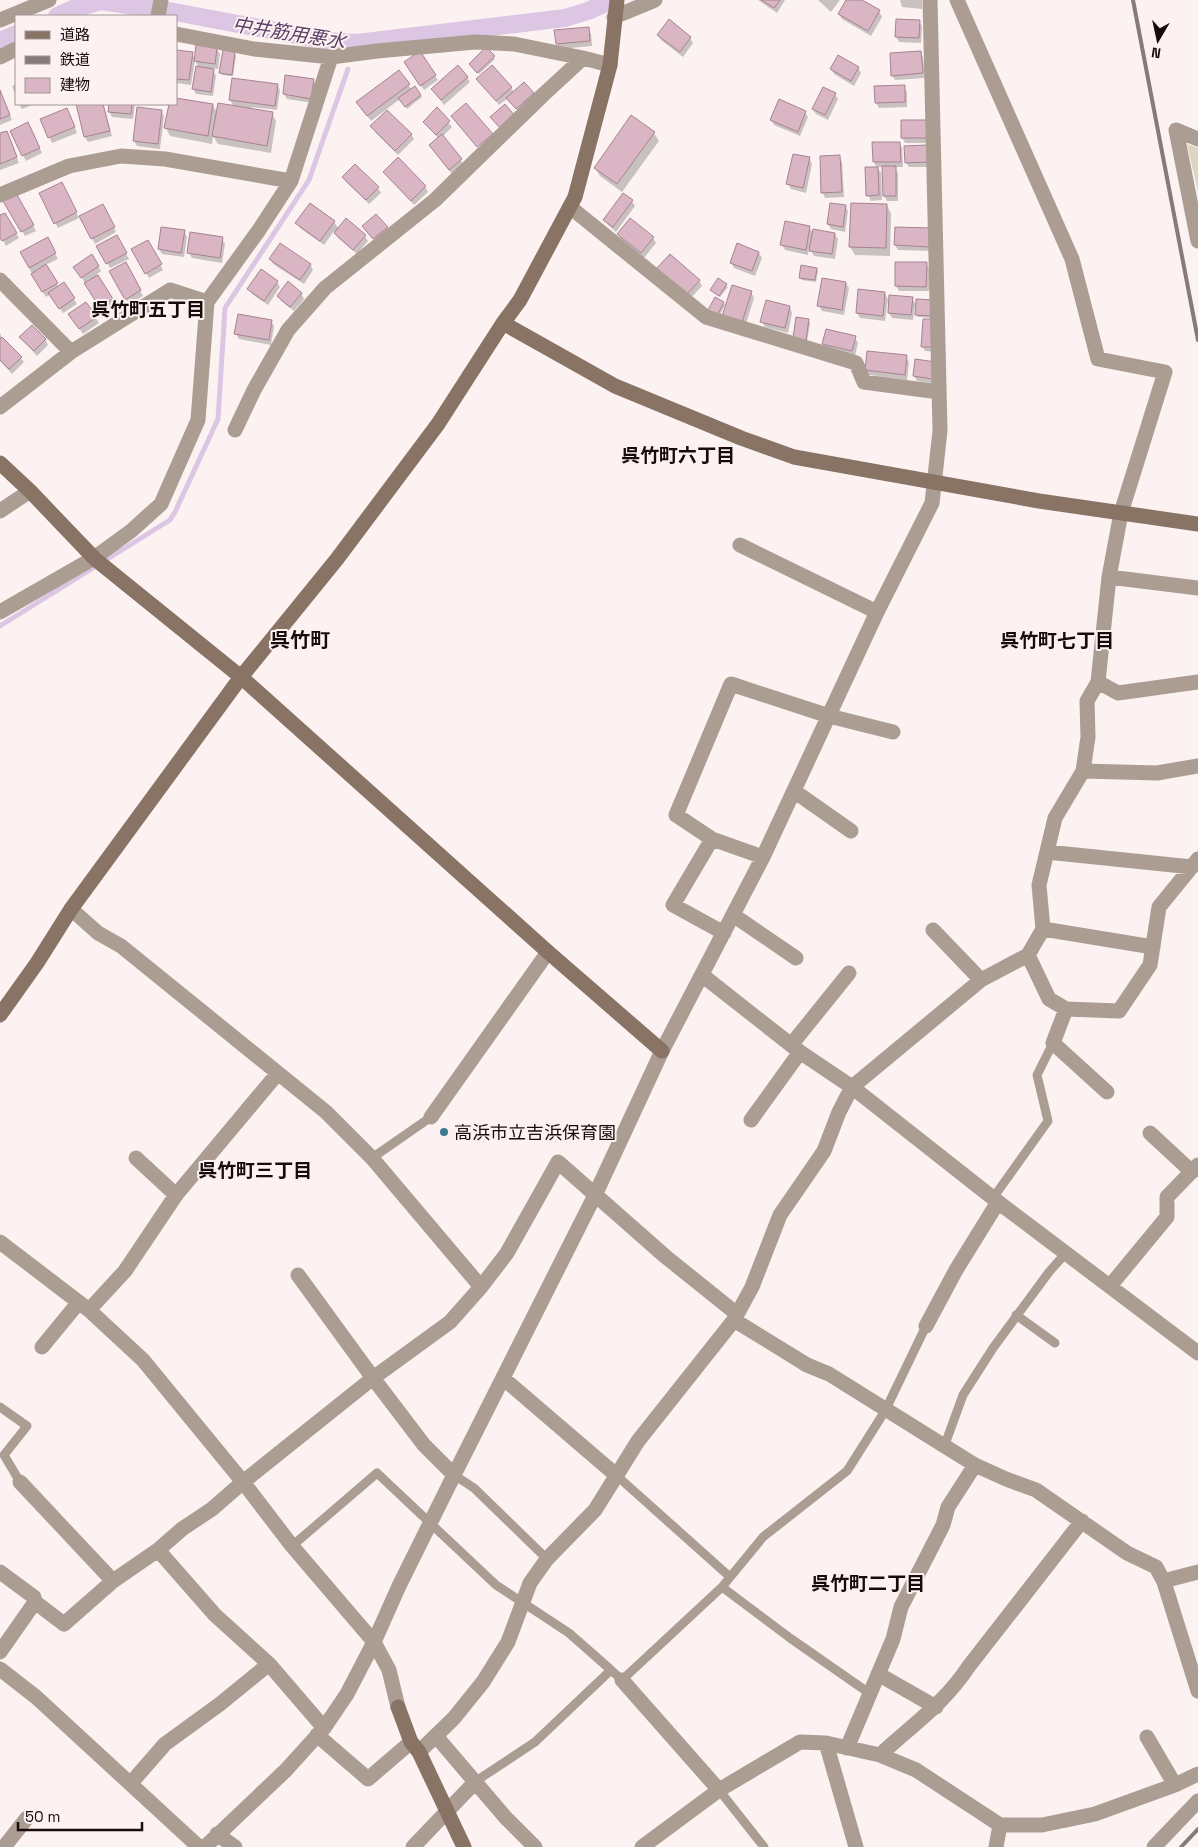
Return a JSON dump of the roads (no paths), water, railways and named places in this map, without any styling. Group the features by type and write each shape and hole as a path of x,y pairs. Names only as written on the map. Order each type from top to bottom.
{"street":[{"path":"0,20 49,0"},
{"path":"158,15 161,0"},
{"path":"0,1015 37,963 71,909 241,676 338,559 438,424 520,300 575,197 610,65 616,7 655,0"},
{"path":"205,1847 267,1789 321,1732 347,1694 454,1475 596,1193 662,1052 763,857 877,612 932,503 940,431 930,0"},
{"path":"158,1550 215,1615 269,1664 321,1732 368,1779 415,1747 436,1736 454,1718 483,1682 508,1642 530,1583 547,1559 595,1510 638,1440 736,1317 752,1287 780,1215 824,1151 839,1112 852,1087 981,980 1028,955 1043,929 1039,885 1055,818 1082,771 1088,737 1087,701 1098,682 1109,577 1121,513 1165,372 1098,359 1072,259 957,0"},
{"path":"178,34 254,49 330,57 377,50 475,42 514,44 610,65"},
{"path":"0,57 15,50"},
{"path":"0,612 95,559 131,531 161,504 198,420 207,302 259,230 291,181 330,57"},
{"path":"235,430 254,390 288,330 326,288 435,200 583,58"},
{"path":"1198,139 1176,130 1198,241"},
{"path":"0,195 69,166 121,156 165,159 291,181"},
{"path":"570,207 706,317 856,363 864,382 939,392"},
{"path":"0,280 71,352"},
{"path":"0,406 71,352 170,290 207,302"},
{"path":"503,323 615,386 740,438 794,456 1039,501 1198,524"},
{"path":"0,463 30,491 95,559 241,676 662,1052"},
{"path":"0,511 30,491"},
{"path":"740,545 877,612"},
{"path":"1109,577 1198,588"},
{"path":"1098,682 1118,693 1198,682"},
{"path":"763,857 712,840 676,815 731,684 829,716 893,732"},
{"path":"1082,771 1157,774 1198,766"},
{"path":"794,791 851,831"},
{"path":"712,840 673,905 724,933"},
{"path":"1047,852 1195,863"},
{"path":"1028,955 1049,999 1066,1009 1119,1011 1150,965 1159,907 1195,863"},
{"path":"71,909 98,933 121,946 326,1112 372,1158 481,1288"},
{"path":"733,915 796,958"},
{"path":"1043,929 1153,948"},
{"path":"933,930 981,980"},
{"path":"431,1117 548,952"},
{"path":"751,1120 796,1049 849,973"},
{"path":"702,975 796,1049 852,1087 1065,1254 1198,1353"},
{"path":"1066,1009 1053,1043 1107,1092"},
{"path":"42,1347 84,1306 125,1271 176,1195 278,1072"},
{"path":"1110,1286 1166,1217 1167,1197 1195,1168 1150,1133"},
{"path":"136,1158 176,1195"},
{"path":"0,1572 34,1597 35,1602 64,1624 113,1581 212,1509 373,1378 450,1322 481,1288 507,1253 558,1162 596,1193 736,1317 807,1365 829,1374 975,1466 1036,1490 1127,1553 1156,1567 1164,1582 1198,1690"},
{"path":"926,1326 995,1200"},
{"path":"0,1242 84,1306 144,1360 243,1482 292,1546 374,1642 388,1670 398,1707 415,1747 464,1847"},
{"path":"298,1275 424,1445 454,1475"},
{"path":"503,1378 616,1475"},
{"path":"847,1748 893,1639 901,1607 943,1525 948,1508 975,1466"},
{"path":"20,1482 113,1581"},
{"path":"880,1755 902,1734 936,1708 957,1684 1082,1522"},
{"path":"1164,1582 1198,1572"},
{"path":"0,1652 35,1602"},
{"path":"131,1783 166,1744 220,1704 269,1664"},
{"path":"0,1669 36,1697 199,1847"},
{"path":"878,1674 936,1708"},
{"path":"617,1675 719,1790"},
{"path":"436,1736 505,1817 535,1847"},
{"path":"1148,1737 1175,1785"},
{"path":"642,1847 719,1790 800,1742 826,1743 880,1755 916,1770 1000,1825 1042,1825 1096,1814 1175,1785 1198,1774"},
{"path":"826,1743 856,1847"},
{"path":"413,1847 476,1782"},
{"path":"1154,1847 1198,1801"},
{"path":"4,1847 27,1818"},
{"path":"996,1847 1000,1825"},
{"path":"217,1834 235,1847"}],"lane":[{"path":"995,1200 1048,1122 1037,1075 1053,1043"},
{"path":"372,1158 431,1117"},
{"path":"944,1447 963,1395 1016,1315 1065,1254"},
{"path":"1016,1315 1055,1343"},
{"path":"476,1782 535,1742 722,1587 763,1537 847,1471 885,1411 926,1326"},
{"path":"0,1407 28,1426 4,1455 20,1482"},
{"path":"292,1546 376,1473 496,1586 569,1634 617,1675"},
{"path":"454,1475 474,1488 547,1559"},
{"path":"616,1475 730,1577"},
{"path":"722,1587 790,1638 869,1693"},
{"path":"719,1790 764,1847"}],"waterway":[{"name":"中井筋用悪水","path":"59,15 101,1 180,13 328,41 357,43 565,18 588,11 612,0"},
{"name":"中井筋用悪水","path":"0,41 15,34"},
{"path":"0,626 170,520 175,512 218,419 225,308 309,180 348,69"}],"railway":[{"path":"1133,0 1198,340"},
{"path":"1181,1847 1198,1829"}],"place":[{"name":"高浜市立吉浜保育園","path":"444,1132"}],"district":[{"name":"呉竹町五丁目","path":"148,309"},
{"name":"呉竹町六丁目","path":"678,455"},
{"name":"呉竹町","path":"300,640"},
{"name":"呉竹町七丁目","path":"1057,640"},
{"name":"呉竹町三丁目","path":"255,1170"},
{"name":"呉竹町二丁目","path":"868,1583"}]}
